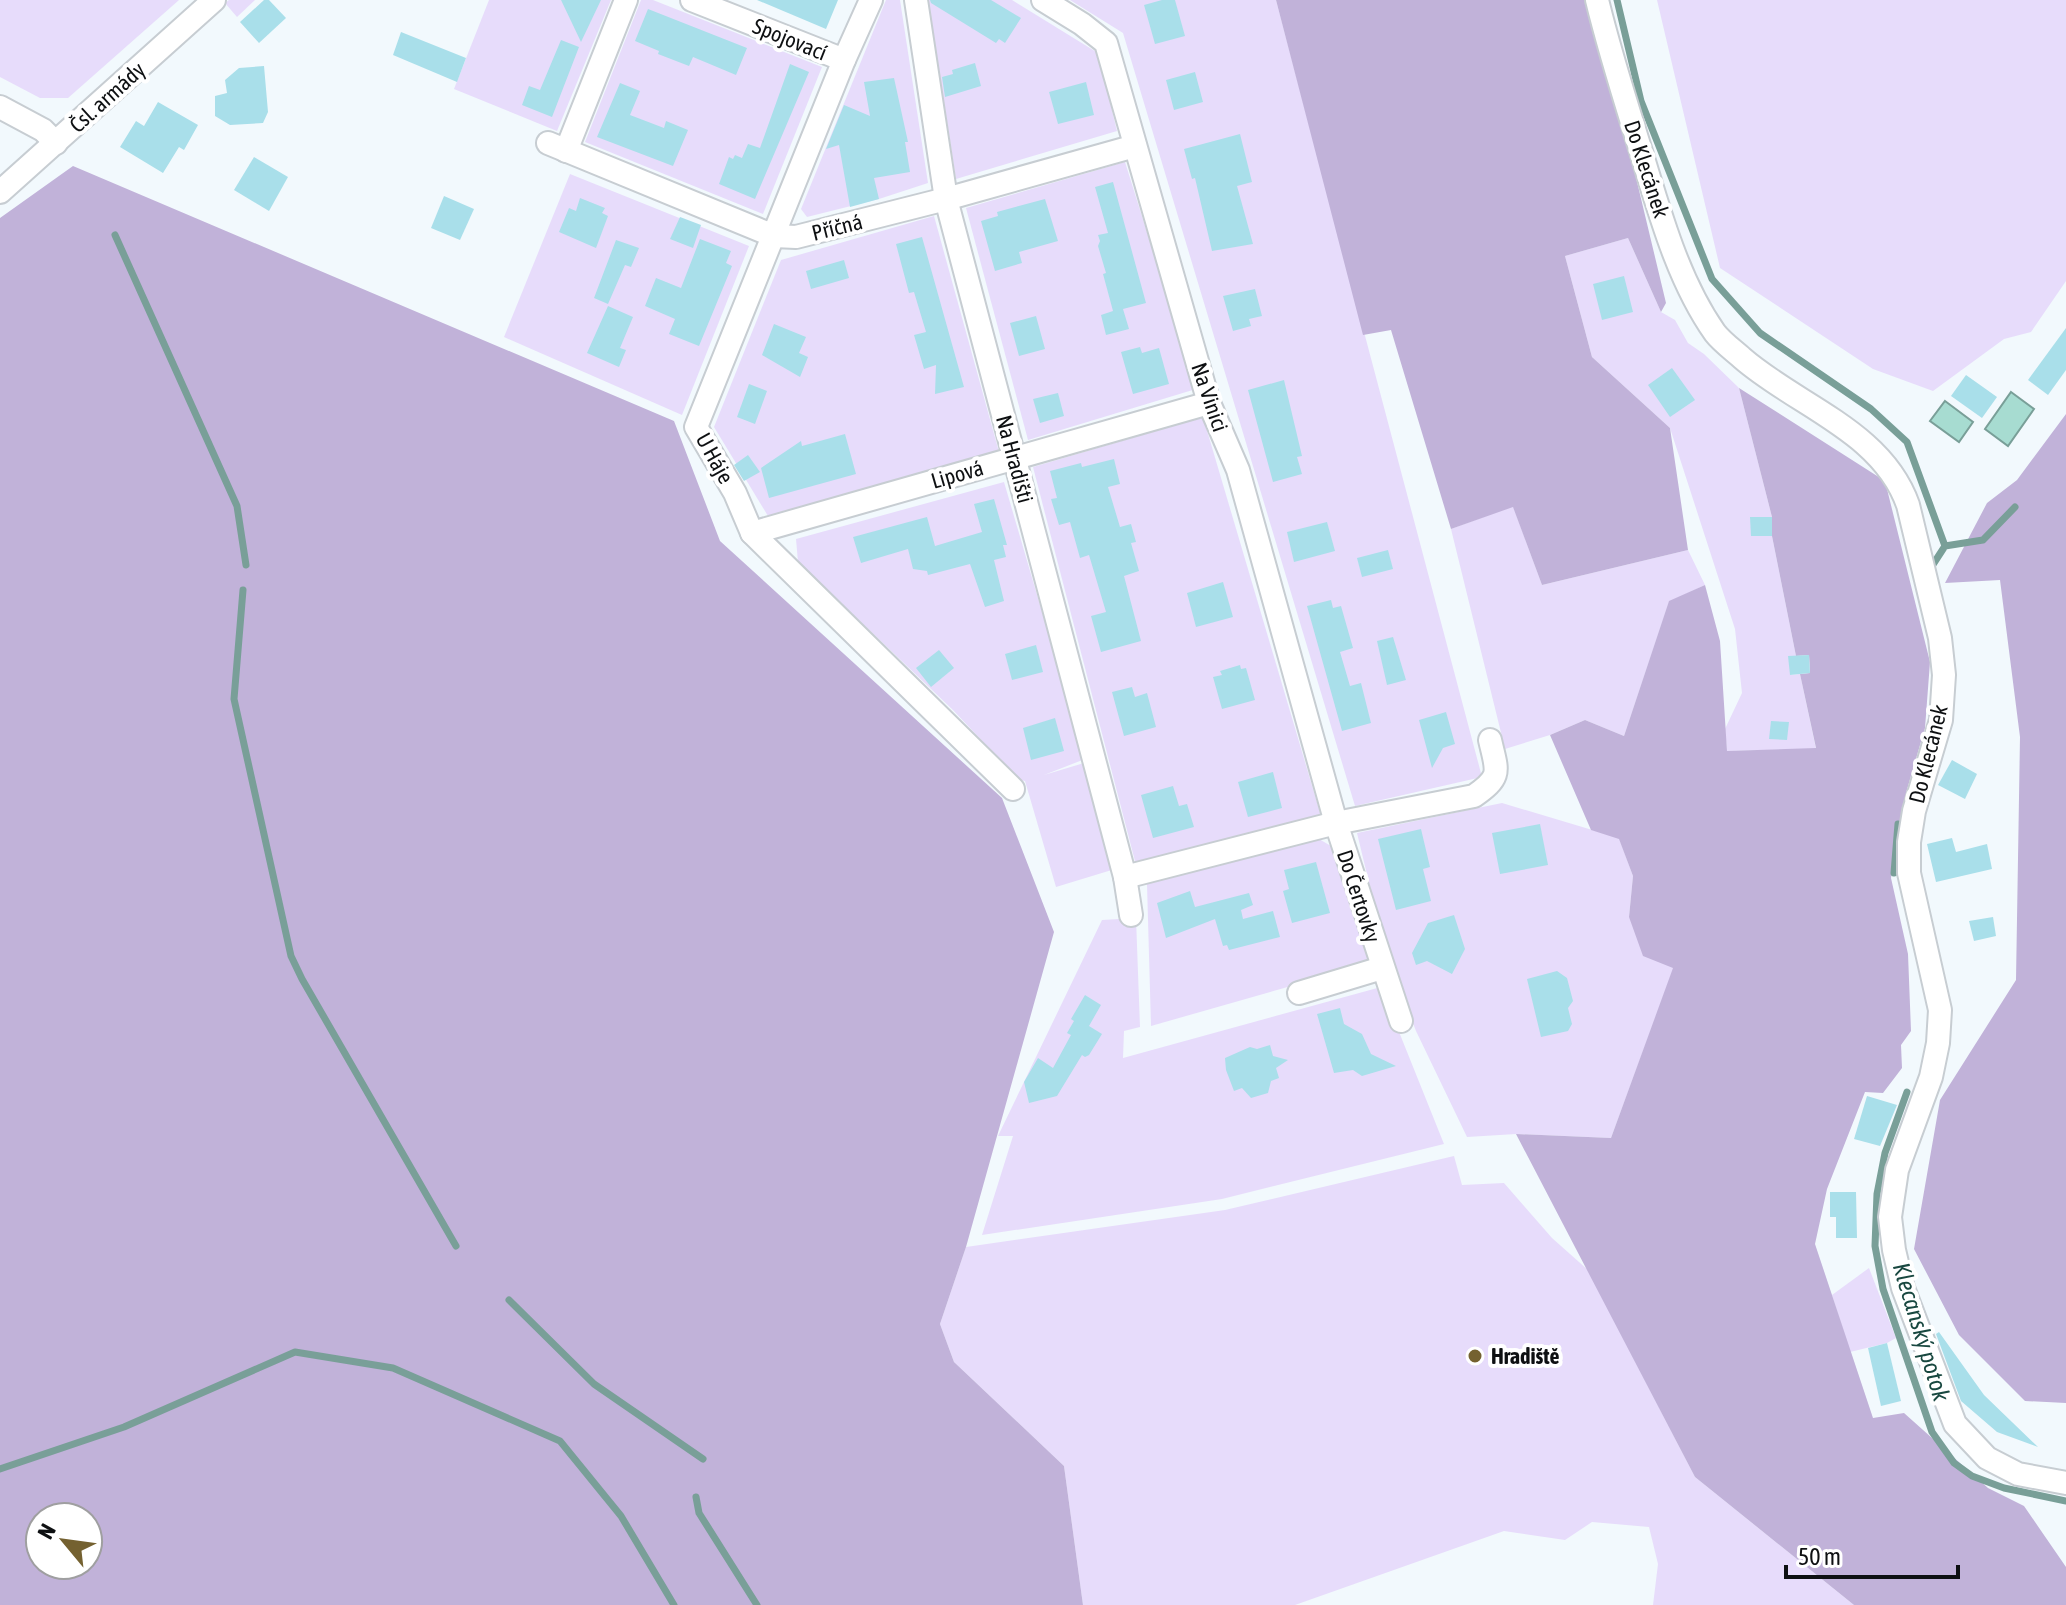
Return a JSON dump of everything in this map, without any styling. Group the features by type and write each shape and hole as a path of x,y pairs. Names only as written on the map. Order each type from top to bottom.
{"street":[{"name":"Čsl. armády","path":"0,192 214,0"},
{"name":"Příčná","path":"626,0 557,147 774,236 796,237 1135,146"},
{"name":"Spojovací","path":"692,0 844,60"},
{"name":"U Háje","path":"871,0 696,427 735,493 752,533 1013,789"},
{"name":"Na Hradišti","path":"916,0 946,199 1125,877 1131,915"},
{"name":"Na Vinici","path":"1043,0 1106,43 1209,403 1238,470 1336,823"},
{"name":"Do Klecánek","path":"1597,0 1616,74 1655,198 1684,276 1716,335 1758,372 1840,425 1885,461 1902,486 1940,638 1944,675 1941,720 1914,811 1909,842 1909,873 1940,1010 1938,1043 1931,1077 1897,1170 1890,1217 1894,1250 1903,1288 1955,1424 1987,1458 2018,1474 2066,1483"},
{"path":"0,107 43,130 56,143"},
{"name":"Lipová","path":"752,533 1209,403"},
{"path":"1125,877 1336,823 1474,796 1492,783 1497,769 1490,740"},
{"name":"Do Čertovky","path":"1336,823 1401,1021"},
{"name":"Do Čertovky","path":"1299,993 1382,968"}],"shaded area":[{"path":"0,0 179,0 68,98 40,98 0,77"},
{"path":"229,0 255,0 237,17 225,3"},
{"path":"489,0 611,0 557,131 454,89"},
{"path":"641,0 653,0 822,67 763,214 585,142"},
{"path":"886,0 900,0 928,183 807,217 801,209"},
{"path":"928,0 1012,0 1098,53 1117,131 956,179"},
{"path":"1070,0 1276,0 1482,777 1355,806 1123,33"},
{"path":"1276,0 1586,0 1605,48 1666,303 1661,312 1628,238 1565,256 1592,357 1670,428 1688,550 1542,585 1513,507 1451,529 1391,330 1363,335"},
{"path":"1657,0 2066,0 2066,281 2031,332 2004,339 1933,391 1873,369 1720,268"},
{"path":"1125,162 1196,389 1028,440 966,208"},
{"path":"73,166 674,421 720,541 1002,798 1054,932 966,1247 940,1324 954,1362 1064,1466 1083,1605 0,1605 0,218"},
{"path":"570,174 749,246 682,415 504,337"},
{"path":"934,216 999,452 768,516 714,427 781,260"},
{"path":"1628,238 1661,312 1675,320 1688,343 1739,388 1772,517 1751,517 1751,536 1772,536 1796,656 1790,675 1800,674 1816,749 1727,751 1725,729 1742,693 1735,629 1670,428 1592,357 1565,256"},
{"path":"1739,388 1885,481 1930,662 1925,728 1906,793 1891,878 1908,954 1911,1031 1901,1045 1902,1068 1883,1093 1865,1092 1827,1189 1815,1244 1873,1418 1904,1413 1988,1488 2024,1506 2066,1567 2066,1605 1854,1605 1695,1477 1516,1134 1611,1138 1673,968 1643,956 1629,917 1633,876 1619,839 1591,830 1550,735 1585,720 1624,736 1669,601 1705,585 1720,641 1727,751 1816,748 1800,674 1810,673 1809,655 1796,656 1772,536 1772,517"},
{"path":"2011,392 2034,409 2008,446 1985,429"},
{"path":"1945,401 1973,422 1959,442 1930,421"},
{"path":"2066,414 2066,1403 2025,1401 1959,1335 1914,1249 1940,1100 2016,980 2020,737 2000,580 1945,583 1987,503 2017,480"},
{"path":"1203,417 1321,816 1136,865 1033,467"},
{"path":"1004,482 1085,759 1044,775 1084,763 1115,869 1056,887 1025,781 1019,780 953,710 798,562 796,539"},
{"path":"1513,506 1542,585 1688,550 1705,585 1669,602 1624,736 1585,720 1505,749 1451,529"},
{"path":"1502,803 1619,838 1633,876 1629,917 1674,967 1611,1138 1516,1134 1467,1137 1416,1031 1387,957 1357,833"},
{"path":"1319,839 1336,849 1370,957 1365,965 1151,1026 1147,884"},
{"path":"1136,918 1140,1027 1124,1031 1123,1058 1381,987 1444,1144 1222,1199 982,1235 1013,1136 998,1136 1102,920"},
{"path":"1454,1156 1462,1185 1504,1183 1552,1238 1588,1270 1695,1477 1854,1605 1653,1605 1658,1564 1649,1527 1592,1522 1565,1540 1504,1531 1295,1605 1083,1605 1064,1466 954,1362 940,1324 966,1247 1225,1210"},
{"path":"1869,1268 1896,1338 1850,1352 1832,1295"}],"building":[{"path":"264,0 269,0 286,18 259,43 240,22"},
{"path":"561,0 601,0 581,42"},
{"path":"757,0 838,0 826,29"},
{"path":"930,0 991,0 1021,18 1005,43 999,39 996,43"},
{"path":"1175,0 1185,36 1155,44 1144,5"},
{"path":"648,9 747,48 736,75 693,57 689,66 635,41"},
{"path":"401,32 466,58 457,82 393,55"},
{"path":"561,40 579,47 552,117 522,105 529,86 540,90"},
{"path":"975,63 981,86 945,97 942,77 953,74 952,70"},
{"path":"790,64 809,72 755,199 719,184 729,157 733,159 735,155 742,158 748,144 760,148"},
{"path":"264,66 268,112 263,123 230,125 215,116 215,96 227,93 225,80 239,68"},
{"path":"1195,72 1203,102 1174,110 1166,80"},
{"path":"894,78 908,142 905,142 910,172 874,178 879,199 850,207 839,145 826,149 844,105 870,116 864,82"},
{"path":"1086,82 1094,115 1058,124 1049,92"},
{"path":"620,83 640,91 630,115 664,128 666,121 688,130 673,166 597,137"},
{"path":"158,102 198,125 184,150 179,147 163,173 120,147 136,121 144,126"},
{"path":"1240,134 1252,182 1237,186 1253,244 1212,251 1195,178 1192,179 1184,149"},
{"path":"254,157 288,177 269,211 234,190"},
{"path":"1113,182 1146,303 1123,309 1129,329 1106,335 1101,315 1113,311 1103,274 1106,273 1098,235 1108,233 1095,187"},
{"path":"444,196 474,209 460,240 431,228"},
{"path":"580,198 605,208 602,213 608,216 596,248 559,232 569,208 576,211"},
{"path":"1045,199 1058,241 1019,252 1022,263 995,271 981,221 998,216 997,212"},
{"path":"680,217 701,225 693,248 670,239"},
{"path":"922,237 964,387 935,394 936,365 924,369 914,335 926,332 914,292 909,293 896,244"},
{"path":"700,239 731,251 726,263 732,266 699,346 669,334 675,319 645,306 656,278 681,288"},
{"path":"616,240 639,248 631,267 625,265 608,304 594,298"},
{"path":"844,260 849,278 811,289 806,271"},
{"path":"1624,276 1633,312 1602,320 1593,284"},
{"path":"1255,289 1262,316 1249,319 1251,326 1233,331 1223,296"},
{"path":"608,306 633,317 620,348 626,350 619,367 587,353"},
{"path":"1036,316 1045,349 1019,356 1010,323"},
{"path":"774,324 806,337 799,353 808,357 800,377 762,355"},
{"path":"2066,328 2066,370 2048,395 2028,380"},
{"path":"1140,347 1142,353 1159,348 1169,384 1133,394 1121,352"},
{"path":"1672,368 1695,400 1670,417 1648,385"},
{"path":"1966,375 1997,397 1982,418 1951,396"},
{"path":"1284,380 1302,456 1297,457 1302,474 1273,482 1248,390"},
{"path":"749,384 767,391 755,424 737,417"},
{"path":"1058,393 1064,416 1040,423 1033,399"},
{"path":"845,434 856,474 769,498 761,468 801,441 802,446"},
{"path":"748,455 760,472 744,481 734,465"},
{"path":"1114,459 1120,484 1108,487 1120,527 1131,524 1136,542 1131,543 1139,571 1124,576 1141,641 1101,652 1091,616 1106,612 1089,555 1080,558 1070,522 1059,525 1051,499 1057,498 1050,471"},
{"path":"994,499 1007,545 1003,545 1006,557 994,560 1004,601 985,607 970,564 928,575 927,571 913,569 908,549 861,563 853,537 927,517 935,546 982,532 974,504"},
{"path":"1750,517 1772,517 1772,536 1751,536"},
{"path":"1327,522 1335,551 1294,562 1287,532"},
{"path":"1388,550 1393,569 1362,577 1357,558"},
{"path":"1223,582 1233,617 1196,627 1187,593"},
{"path":"1331,600 1333,608 1341,606 1353,648 1340,652 1350,686 1361,683 1371,723 1342,731 1307,606"},
{"path":"1393,637 1406,680 1387,685 1377,641"},
{"path":"1036,645 1043,672 1012,680 1005,654"},
{"path":"939,650 954,668 931,687 916,668"},
{"path":"1809,655 1810,673 1790,675 1788,656"},
{"path":"1240,665 1241,669 1246,668 1255,700 1222,709 1213,677 1222,675 1220,671"},
{"path":"1132,687 1135,697 1147,693 1156,727 1124,736 1112,692"},
{"path":"1446,712 1455,744 1443,748 1432,768 1419,720"},
{"path":"1055,718 1064,751 1031,760 1023,728"},
{"path":"1771,721 1789,722 1787,740 1769,739"},
{"path":"1952,760 1977,774 1965,799 1938,785"},
{"path":"1273,772 1282,808 1248,817 1238,782"},
{"path":"1173,786 1179,806 1187,804 1194,827 1153,838 1141,795"},
{"path":"1540,824 1548,865 1500,874 1492,833"},
{"path":"1421,829 1430,867 1423,869 1431,901 1396,910 1378,839"},
{"path":"1952,838 1956,852 1987,844 1992,869 1936,882 1927,844"},
{"path":"1316,862 1330,913 1292,923 1283,891 1289,889 1284,870"},
{"path":"1190,891 1195,907 1249,893 1253,905 1241,910 1243,919 1273,911 1280,937 1229,950 1227,945 1223,946 1215,919 1166,938 1157,903"},
{"path":"1454,915 1465,949 1452,974 1427,961 1416,965 1412,953 1428,923"},
{"path":"1993,917 1996,936 1974,941 1969,921"},
{"path":"1557,971 1567,978 1573,1001 1568,1008 1572,1024 1568,1031 1541,1037 1527,979"},
{"path":"1085,995 1101,1005 1089,1026 1102,1034 1089,1055 1082,1055 1057,1096 1029,1103 1024,1082 1038,1058 1053,1068 1071,1035 1067,1033 1074,1021 1071,1019"},
{"path":"1340,1008 1344,1024 1362,1034 1371,1054 1396,1066 1362,1076 1353,1070 1334,1073 1317,1014"},
{"path":"1270,1045 1273,1056 1288,1060 1276,1068 1279,1078 1271,1081 1268,1093 1251,1098 1242,1088 1234,1091 1225,1058 1250,1047 1257,1049"},
{"path":"1867,1096 1897,1105 1880,1146 1854,1139"},
{"path":"1830,1192 1856,1192 1857,1238 1836,1238 1836,1217 1830,1217"},
{"path":"1939,1332 1984,1395 2038,1447 1997,1432 1961,1401 1936,1334"},
{"path":"1887,1343 1901,1401 1881,1406 1868,1348"}],"waterway":[{"path":"1617,0 1641,101 1712,279 1760,333 1871,409 1907,442 1945,546"},
{"path":"115,235 237,506 246,565"},
{"name":"Klecanský potok","path":"1932,566 1945,546 1983,540 2015,507"},
{"path":"243,590 234,699 291,956 456,1246"},
{"name":"Klecanský potok","path":"1894,873 1898,824"},
{"name":"Klecanský potok","path":"1907,1092 1885,1153 1877,1194 1875,1246 1883,1289 1932,1432 1954,1463 1972,1476 2004,1488 2066,1501"},
{"path":"509,1300 594,1384 703,1459"},
{"path":"0,1469 124,1427 295,1352 393,1368 560,1441 621,1516 674,1605"},
{"path":"696,1497 699,1513 757,1605"}],"place":[{"name":"Hradiště","path":"1475,1356"}]}
